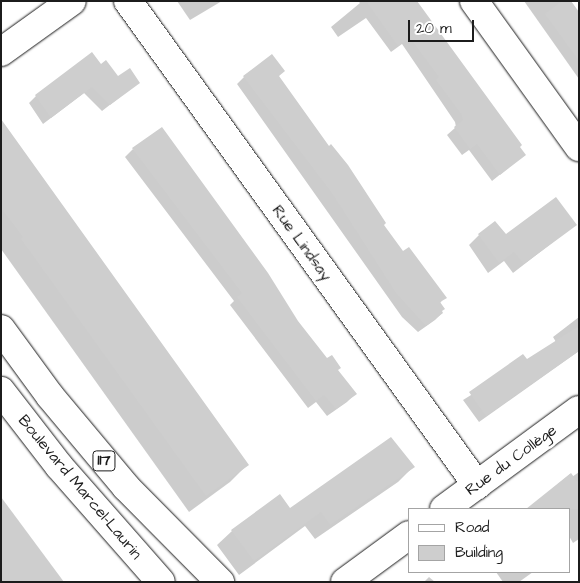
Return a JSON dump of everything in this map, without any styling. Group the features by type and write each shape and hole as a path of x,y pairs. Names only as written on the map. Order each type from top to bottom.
{"street":[{"path":"1,52 72,1"},
{"name":"Rue Lindsay","path":"128,1 476,485"},
{"path":"474,1 579,148"},
{"name":"117","path":"1,329 50,396 126,487 220,582"},
{"name":"Boulevard Marcel-Laurin","path":"1,391 59,466 161,582"},
{"name":"Rue du Collège","path":"445,508 579,410"},
{"path":"344,582 408,536"}],"building":[{"path":"366,1 417,1 522,145 520,147 526,155 500,175 477,144 470,149 454,127 463,120 462,115 436,80 439,77 410,38 398,46"},
{"path":"562,1 571,1 579,12 579,61 545,14"},
{"path":"92,52 101,64 106,60 118,76 130,68 140,83 110,105 92,87 51,118 35,95"},
{"path":"272,54 285,71 279,76 329,146 331,144 348,165 386,223 384,225 403,251 409,247 447,298 440,302 445,309 442,311 443,313 426,326 396,293 332,193 243,76"},
{"path":"1,119 249,465 206,496 21,239 23,237 1,208"},
{"path":"162,127 268,273 298,321 327,358 332,355 341,368 338,370 357,394 336,409 324,395 316,401 237,297 242,293 132,148"},
{"path":"556,197 577,225 524,264 514,252 499,263 478,234 495,221 506,234"},
{"path":"579,326 579,351 486,416 469,392 523,354 527,359"},
{"path":"391,437 415,467 330,525 321,512 254,561 231,530 280,494 290,508"},
{"path":"571,473 579,484 579,509 527,508"},
{"path":"1,497 64,582 1,582"}]}
